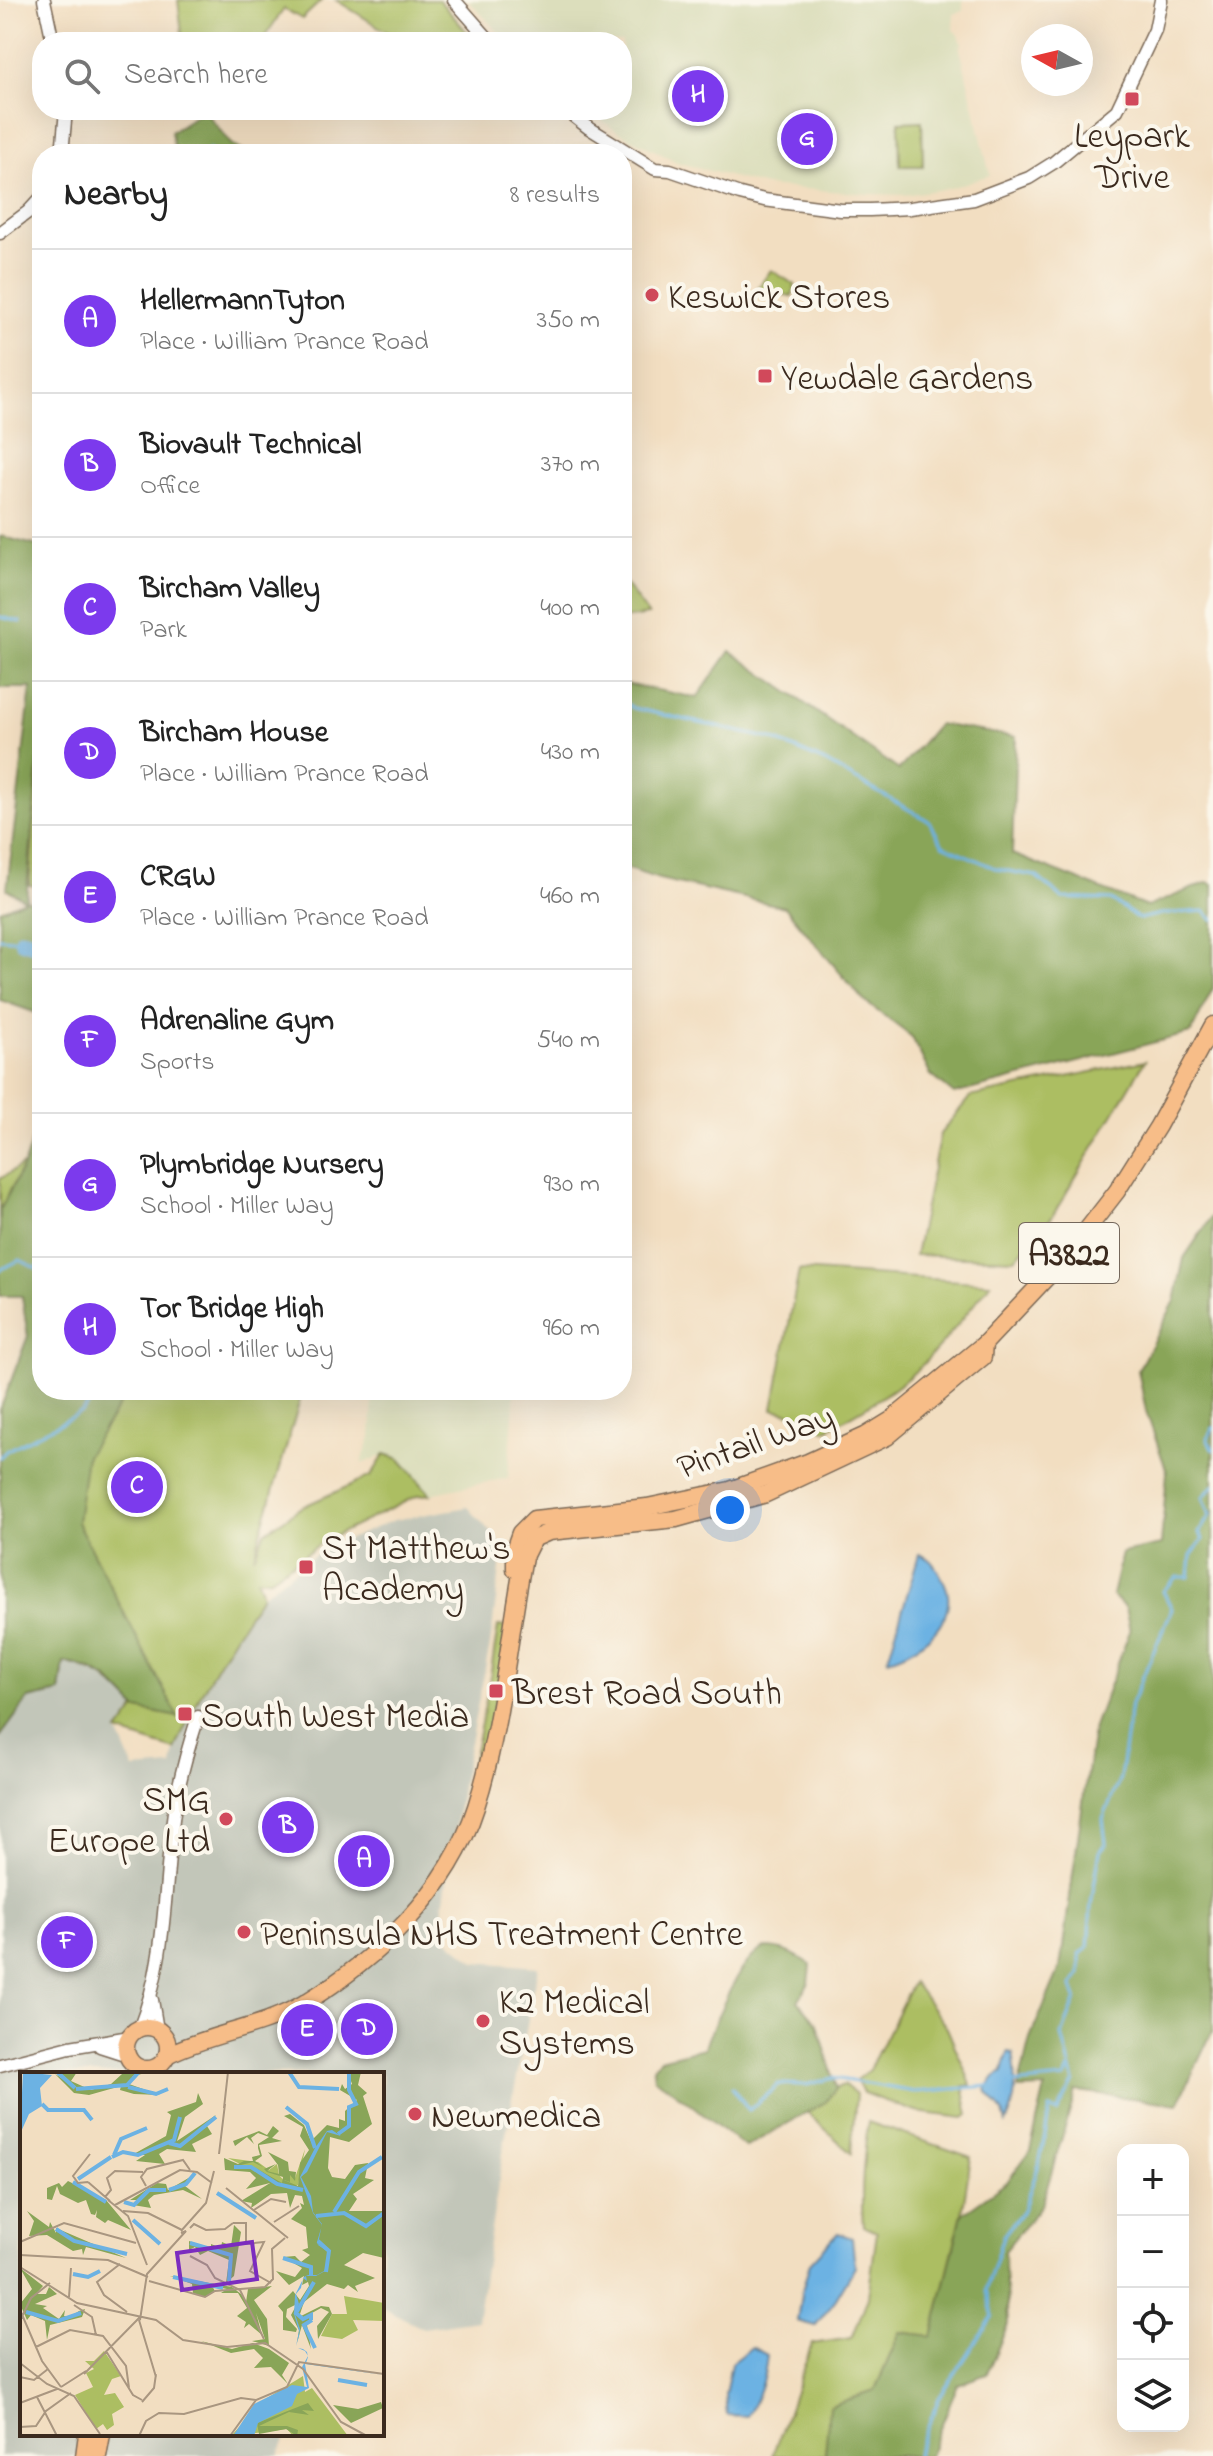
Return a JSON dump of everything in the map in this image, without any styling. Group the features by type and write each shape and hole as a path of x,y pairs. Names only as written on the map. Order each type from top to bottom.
{"main road":[{"name":"A3822","path":"984,1344 1044,1282 1100,1214 1158,1126 1213,1025"},
{"name":"Pintail Way","path":"509,1636 524,1557 529,1544 538,1536 549,1532 676,1519 766,1494 872,1446 923,1409 983,1357 984,1344"},
{"name":"Pintail Way","path":"509,1636 515,1547 520,1533 534,1519 647,1507 730,1490 808,1462 865,1436 891,1420 984,1344"},
{"name":"A3822","path":"134,2065 146,2069 162,2053 261,2024 303,2004 391,1939 429,1893 452,1857 476,1808 500,1703 509,1636"},
{"name":"A3822","path":"134,2034 162,2053"},
{"path":"134,2034 134,2065"},
{"path":"84,2456 87,2436"},
{"path":"98,2456 102,2436"}],"street":[{"path":"44,0 51,32"},
{"path":"454,0 482,32"},
{"path":"632,154 655,169 670,170 740,194 783,203 841,210 910,208 963,201 1029,178 1071,151 1117,110 1155,30 1161,0"},
{"path":"63,144 65,120"},
{"path":"581,120 617,144"},
{"path":"0,233 32,208"},
{"path":"0,2065 134,2034 152,1997 160,1960 174,1814 182,1770 198,1717"},
{"path":"152,1997 162,2053"},
{"path":"89,2044 113,2048 134,2065"}],"shaded area":[{"path":"468,0 963,0 963,11 954,14 953,30 962,43 960,49 990,175 950,188 904,195 869,194 765,186 677,162 601,120 632,120 632,32 498,32"},
{"path":"373,1400 514,1400 508,1478 430,1494 400,1459 385,1455 361,1464 371,1437"},
{"path":"468,1507 503,1546 490,1645 462,1781 439,1933 476,1962 538,1967 506,2134 477,2320 423,2328 384,2308 384,2072 20,2072 20,2436 287,2436 278,2456 0,2456 0,1737 28,1698 64,1662 88,1668 109,1679 137,1709 118,1732 134,1769 172,1766 175,1750 194,1704 227,1645 262,1595 322,1550 394,1520"}],"green space":[{"path":"178,0 322,0 302,19 284,9 268,32 182,32"},
{"path":"336,0 439,0 467,32 387,32"},
{"path":"189,120 212,120 231,144 173,144 171,132"},
{"path":"922,121 923,166 900,166 899,122"},
{"path":"771,270 795,285 792,296 758,288"},
{"path":"0,536 32,544 32,833 26,900 32,901 32,1011 0,1000 0,910 25,900 7,889 31,688 0,688"},
{"path":"632,593 648,615 632,617"},
{"path":"730,651 899,770 938,724 1016,737 1012,854 1147,907 1208,882 1213,884 1213,988 1191,1033 954,1094 930,1074 912,1037 863,1000 785,907 632,870 632,685 697,698"},
{"path":"32,847 32,885 29,885"},
{"path":"1145,1061 1052,1217 1015,1259 915,1255 940,1134 970,1097"},
{"path":"32,1140 32,1400 122,1400 86,1456 77,1522 178,1717 137,1709 108,1679 88,1668 64,1662 60,1692 28,1699 0,1737 0,1410 28,1336 22,1296 0,1296 0,1210 24,1164"},
{"path":"24,1164 32,1264 32,1400 300,1400 254,1556 265,1532 300,1508 371,1476 385,1454 400,1459 430,1494 417,1496 324,1541 271,1578 257,1579 262,1595 214,1670 175,1750 118,1732 136,1708 104,1678 88,1669 64,1662 60,1692 28,1699 0,1737 0,1410 28,1336 22,1296 0,1296 0,1179"},
{"path":"1213,1215 1213,2030 1178,2104 1076,2091 1042,2204 1004,2251 1008,2324 987,2374 958,2384 929,2456 825,2456 829,2406 875,2391 900,2332 932,2336 962,2214 1007,2182 1030,2151 1045,2088 1018,2089 1030,2038 1060,1968 1093,1729 1130,1631 1125,1608 1112,1595 1122,1553 1161,1545 1167,1472 1146,1411 1138,1370 1175,1301 1184,1258"},
{"path":"799,1270 991,1283 942,1344 909,1377 868,1406 825,1430 798,1415 773,1409"},
{"path":"498,1626 506,1627 500,1681 474,1794 465,1797 488,1691"},
{"path":"765,1948 790,1952 811,1966 809,1983 798,2001 818,2024 836,2088 825,2102 746,2147 654,2078 653,2067 660,2059 704,2048 737,1977 755,1954"},
{"path":"913,1982 947,2028 971,2085 963,2086 969,2115 964,2118 916,2112 863,2093 856,2080 869,2070"},
{"path":"844,2085 856,2094 851,2153 807,2112 825,2102 836,2088"},
{"path":"868,2122 971,2157 962,2214 932,2336 900,2332 875,2391 830,2406 825,2456 772,2456 812,2344 852,2338 868,2297 877,2232 863,2226 862,2187"}],"water":[{"path":"919,1554 935,1566 941,1576 947,1590 948,1604 944,1617 927,1639 888,1659"},
{"path":"1008,2052 1013,2053 1015,2079 1014,2098 1006,2123 1003,2112 986,2090 1003,2072"},
{"path":"838,2233 852,2238 855,2267 815,2326 797,2321 810,2263"},
{"path":"752,2347 767,2355 758,2394 747,2416 727,2415 725,2395 731,2363"}],"waterway":[{"path":"0,617 21,622"},
{"path":"632,707 772,739 825,762 929,821 943,845 997,869 1036,876 1062,898 1111,900 1139,919 1204,911 1213,920"},
{"path":"0,938 23,940"},
{"path":"23,940 32,943"},
{"path":"0,1270 20,1260 32,1266"},
{"path":"0,1457 82,1412 92,1400"},
{"path":"1213,1428 1207,1439 1213,1449"},
{"path":"916,2456 939,2398 993,2316 986,2290 1003,2236 1023,2210 1039,2165 1050,2109 1057,2113 1074,2082 1062,2035 1076,1999 1072,1986 1080,1975 1080,1954 1088,1948 1091,1904 1100,1851 1106,1844 1103,1819 1120,1778 1131,1704 1172,1609 1163,1591 1177,1577 1189,1577 1191,1556 1203,1539 1199,1533 1210,1515 1203,1497 1213,1486"},
{"path":"1012,2084 1065,2079 1069,2069"},
{"path":"732,2087 749,2110 779,2084 806,2085 833,2078 915,2092 989,2086"}],"place":[{"name":"Tor Bridge High","path":"698,96"},
{"name":"Leypark Drive","path":"1132,99"},
{"name":"Plymbridge Nursery","path":"807,139"},
{"name":"Keswick Stores","path":"652,295"},
{"name":"Yewdale Gardens","path":"765,376"},
{"name":"Bircham Valley","path":"137,1487"},
{"name":"St Matthew's Academy","path":"306,1567"},
{"name":"Brest Road South","path":"496,1691"},
{"name":"South West Media","path":"185,1714"},
{"name":"SMG Europe Ltd","path":"226,1819"},
{"name":"Biovault Technical","path":"288,1827"},
{"name":"HellermannTyton","path":"364,1861"},
{"name":"Peninsula NHS Treatment Centre","path":"244,1932"},
{"name":"Adrenaline Gym","path":"67,1942"},
{"name":"K2 Medical Systems","path":"483,2021"},
{"name":"Bircham House","path":"367,2029"},
{"name":"CRGW","path":"307,2030"},
{"name":"Newmedica","path":"415,2114"}]}
